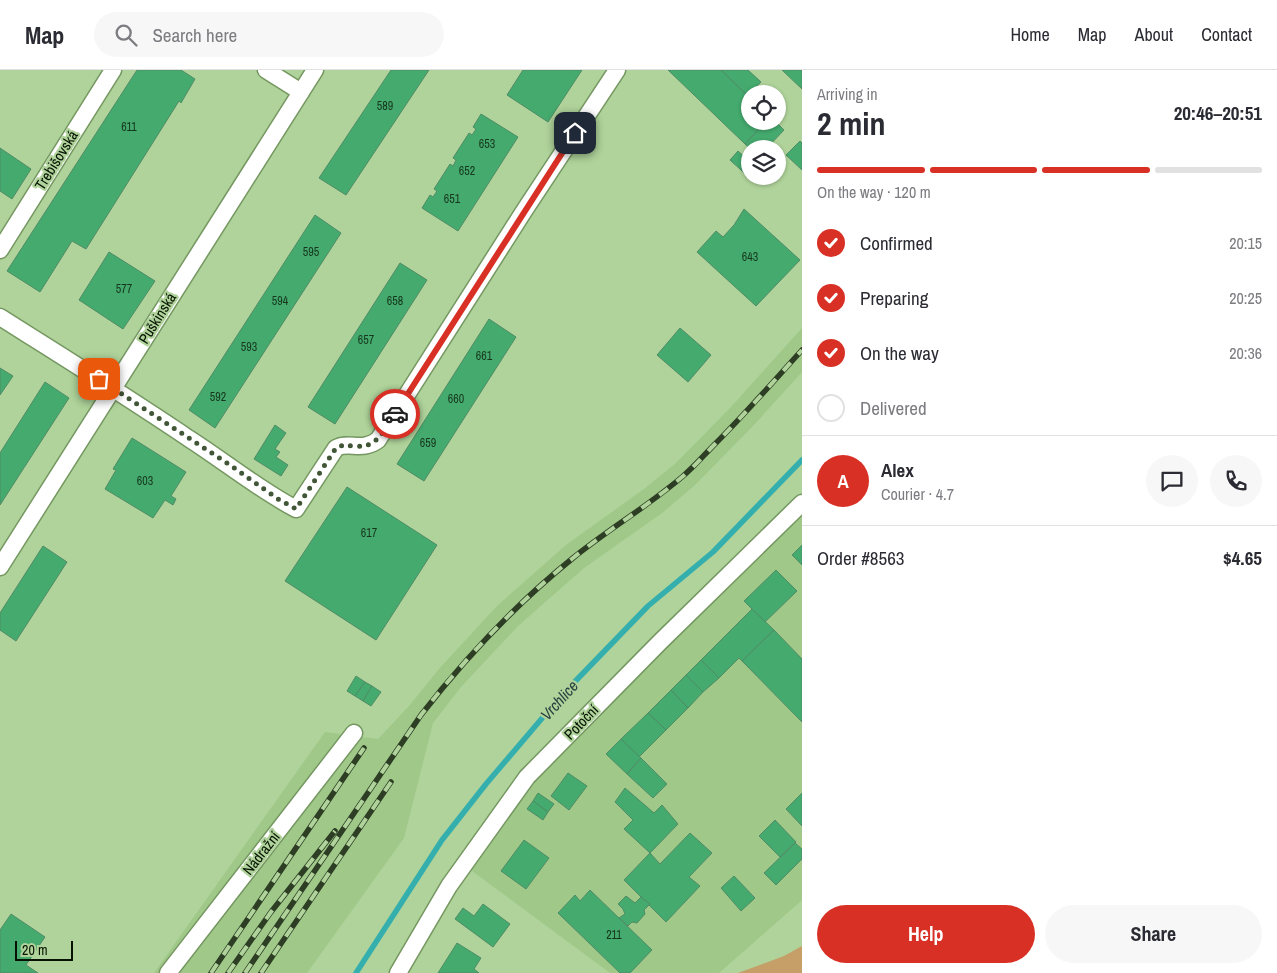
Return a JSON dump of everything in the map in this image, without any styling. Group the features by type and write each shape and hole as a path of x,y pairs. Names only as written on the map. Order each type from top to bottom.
{"street":[{"name":"Trebišovská","path":"0,250 113,70"},
{"path":"266,70 301,92"},
{"name":"Puškinská","path":"0,567 315,70"},
{"path":"0,317 113,388 278,499 296,509 336,448 342,445 361,447 378,440 529,203 617,70"},
{"name":"Potoční","path":"398,973 449,886 527,777 666,636 802,503"},
{"name":"Nádražní","path":"168,973 354,733"}],"shaded area":[{"path":"802,328 802,372 753,426 694,486 662,513 584,568 518,626 461,687 433,723 404,838 307,973 154,973 325,732 378,739 497,606 566,545 644,489 675,464 732,406"},
{"path":"802,496 802,900 719,973 610,973 464,865 577,727"},
{"path":"802,946 802,973 738,973 784,956"}],"building":[{"path":"137,70 181,70 195,79 181,103 179,101 86,249 72,241 40,292 7,271"},
{"path":"391,70 429,70 346,195 319,178"},
{"path":"523,70 582,70 548,122 507,95"},
{"path":"668,70 721,70 741,89 741,130 758,130 749,140 741,140"},
{"path":"721,70 748,70 761,82 758,85 741,85 741,89"},
{"path":"782,70 802,70 802,89"},
{"path":"481,114 518,137 458,231 422,208 430,195 433,197 437,191 434,189 450,164 453,166 456,160 453,158 469,133 472,135 476,129 473,127"},
{"path":"758,130 784,130 775,140 749,140"},
{"path":"800,141 802,143 802,170 786,155"},
{"path":"0,148 31,169 12,199 0,191"},
{"path":"738,151 741,154 741,170 730,160"},
{"path":"744,209 800,260 756,306 697,252 716,231 723,237 734,225"},
{"path":"315,215 341,233 215,428 189,410"},
{"path":"109,252 155,281 123,329 79,300"},
{"path":"400,263 427,280 335,424 308,407"},
{"path":"489,319 516,337 424,481 397,464"},
{"path":"680,328 711,355 688,382 657,355"},
{"path":"0,368 13,376 0,395"},
{"path":"45,382 69,398 0,505 0,453"},
{"path":"275,425 286,433 275,449 280,452 276,457 288,465 281,476 254,459"},
{"path":"132,438 186,472 171,496 176,499 173,505 165,500 153,518 105,489 116,470 113,469"},
{"path":"347,487 437,545 376,640 285,581"},
{"path":"802,545 802,565 792,555"},
{"path":"43,546 67,562 16,641 0,630 0,613"},
{"path":"776,570 797,591 765,622 744,601"},
{"path":"752,609 774,630 742,661 739,658 719,678 701,660"},
{"path":"774,630 802,659 802,722 742,661"},
{"path":"701,660 719,678 703,692 686,675"},
{"path":"686,675 703,692 688,708 671,690"},
{"path":"356,676 365,682 355,696 347,691"},
{"path":"365,682 372,686 363,701 355,696"},
{"path":"372,686 381,692 371,706 363,701"},
{"path":"671,690 688,708 666,730 648,713"},
{"path":"648,713 666,730 639,757 621,739"},
{"path":"621,739 641,758 627,774 606,754"},
{"path":"641,758 667,784 653,798 627,774"},
{"path":"568,773 587,786 569,810 551,796"},
{"path":"625,788 654,813 662,805 678,824 650,853 624,829 633,820 615,802"},
{"path":"538,793 554,804 548,812 533,801"},
{"path":"802,793 802,826 786,809"},
{"path":"533,801 548,812 543,820 527,809"},
{"path":"775,820 796,842 780,857 759,836"},
{"path":"690,833 712,853 689,877 700,886 666,922 624,880 650,853 660,864"},
{"path":"524,840 549,858 526,889 501,871"},
{"path":"795,843 802,849 802,859 776,885 764,873"},
{"path":"734,876 755,898 741,911 721,888"},
{"path":"590,890 652,950 630,973 620,973 558,913 575,895 580,901"},
{"path":"626,896 635,903 641,897 650,904 644,910 645,914 637,923 632,922 628,926 619,918 625,914 618,904"},
{"path":"483,904 510,924 493,947 455,919 463,908 474,916"},
{"path":"11,914 45,937 26,965 38,973 0,973 0,930"},
{"path":"457,943 481,958 474,969 479,973 438,973"}],"waterway":[{"name":"Vrchlice","path":"356,973 442,840 486,784 561,696 648,606 713,552 802,460"}],"railway":[{"path":"245,973 421,715 456,672 493,632 552,576 587,547 656,498 686,473 802,350"},
{"path":"211,973 364,748"},
{"path":"261,973 391,782"},
{"path":"228,973 271,912 335,831"}],"way so far":[{"path":"99,379 230,465 278,499 296,509 336,448 342,445 361,447 372,444 378,440 395,414"}],"route":[{"path":"395,414 575,133"}]}
